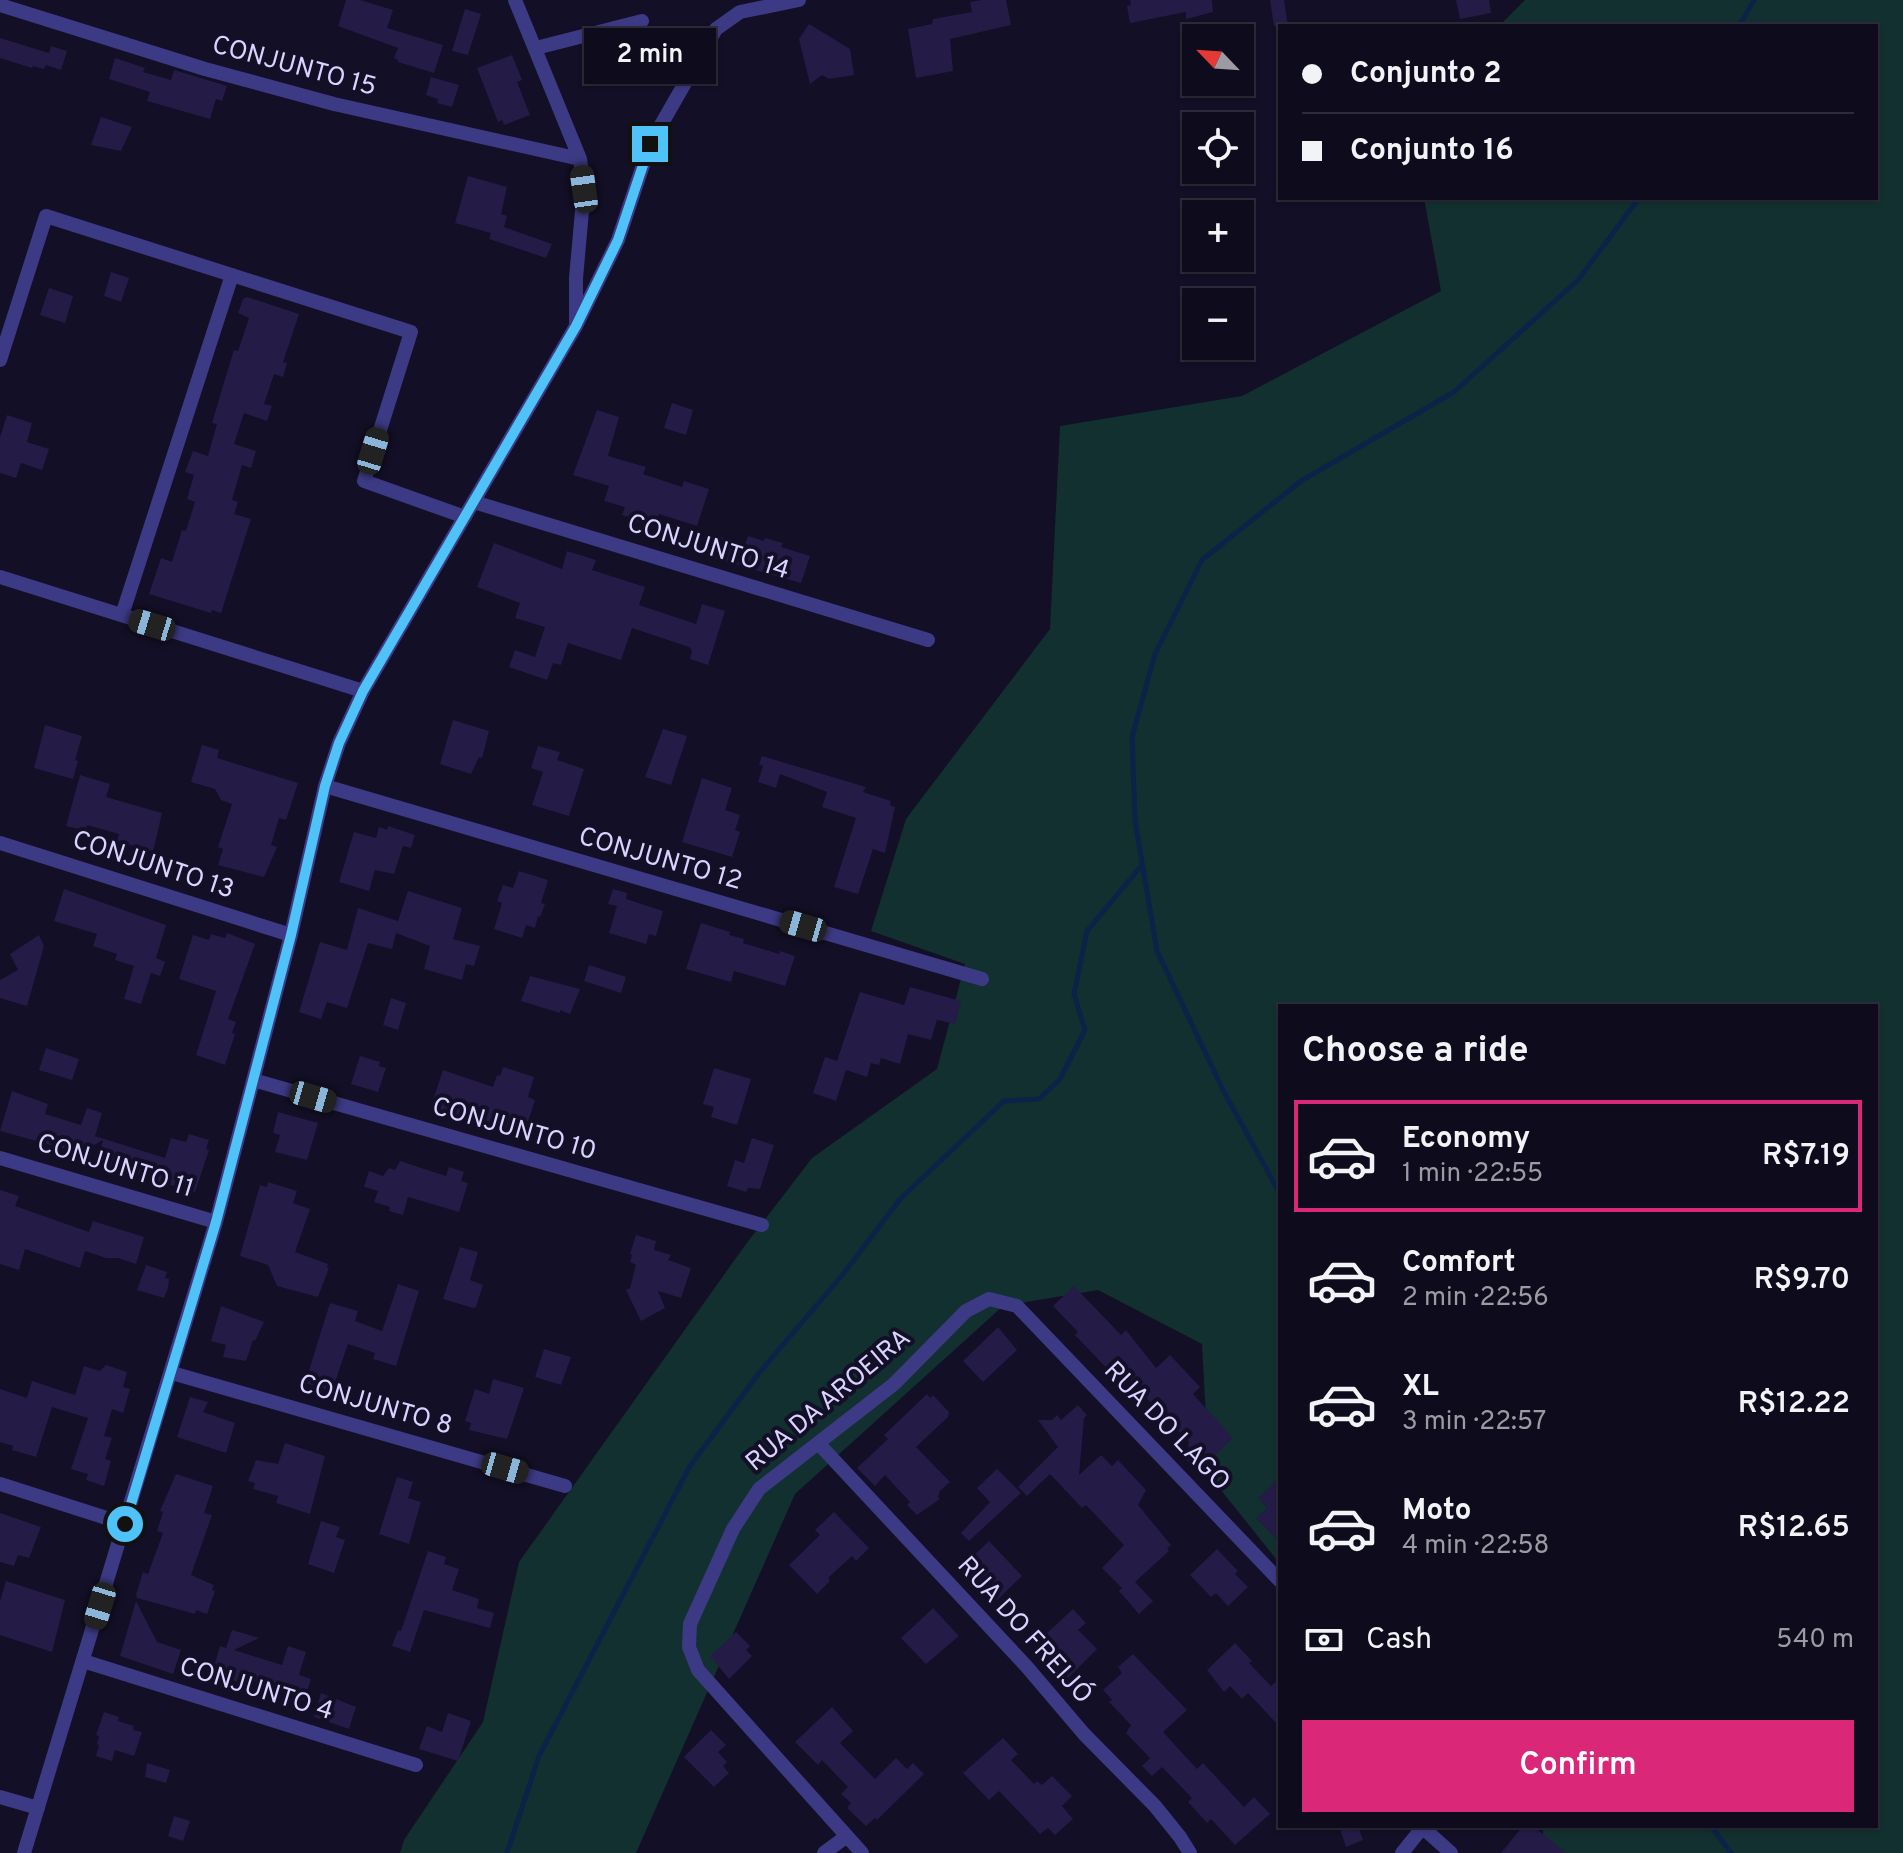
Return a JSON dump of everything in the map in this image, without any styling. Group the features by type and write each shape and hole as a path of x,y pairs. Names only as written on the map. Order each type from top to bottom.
{"street":[{"path":"515,0 580,159 584,189 576,278 576,326"},
{"path":"24,1853 216,1222 291,935 325,786 339,743 363,691 576,326 618,240 650,144 716,29 740,12 799,0"},
{"name":"CONJUNTO 15","path":"0,5 205,69 319,100 580,159"},
{"path":"536,48 642,21"},
{"path":"0,360 46,216 411,332 364,481 465,517"},
{"path":"122,615 232,275"},
{"name":"CONJUNTO 14","path":"474,502 928,640"},
{"path":"0,577 363,691"},
{"name":"CONJUNTO 12","path":"325,786 982,979"},
{"name":"CONJUNTO 13","path":"0,843 291,935"},
{"name":"CONJUNTO 10","path":"253,1080 762,1225"},
{"name":"CONJUNTO 11","path":"0,1158 216,1222"},
{"name":"RUA DA AROEIRA","path":"862,1853 698,1670 689,1647 690,1624 733,1529 759,1489 894,1384 966,1311 989,1299 1017,1306"},
{"name":"RUA DO LAGO","path":"1017,1306 1278,1579"},
{"name":"CONJUNTO 8","path":"172,1373 565,1486"},
{"name":"RUA DO FREIJÓ","path":"818,1443 1027,1667 1084,1734 1155,1806 1190,1853"},
{"path":"0,1484 125,1524"},
{"name":"CONJUNTO 4","path":"83,1661 416,1765"},
{"path":"0,1797 38,1808"},
{"path":"1402,1853 1421,1828"},
{"path":"1423,1828 1451,1853"},
{"path":"824,1853 847,1836"}],"green space":[{"path":"1525,0 1903,0 1903,1853 1543,1853 1543,1828 1878,1828 1878,1004 1278,1004 1278,1561 1209,1475 1202,1344 1098,1290 1003,1306 795,1494 636,1853 400,1853 404,1840 483,1722 519,1562 746,1244 812,1158 937,1069 965,964 871,931 906,819 1050,629 1060,426 1242,396 1441,291 1424,200 1878,200 1878,24 1501,24"}],"building":[{"path":"346,0 360,0 393,10 387,28 443,45 434,73 398,62 394,58 398,48 338,26"},
{"path":"1006,0 1011,25 950,39 953,71 916,78 908,29 932,24 933,19 972,12 970,2"},
{"path":"1130,0 1212,0 1213,12 1186,19 1186,12 1130,23 1127,6 1131,5"},
{"path":"1270,0 1284,0 1288,24 1274,26"},
{"path":"1456,0 1489,0 1491,13 1460,19"},
{"path":"465,9 481,14 468,55 452,51"},
{"path":"809,24 850,49 854,75 829,79 822,75 810,84 799,39"},
{"path":"0,38 49,53 51,46 67,51 61,70 46,65 44,69 32,68 0,58"},
{"path":"512,55 522,80 517,82 530,115 504,125 502,120 498,122 477,68"},
{"path":"115,58 145,68 143,72 171,80 174,70 227,86 222,101 216,99 210,119 147,101 150,92 109,79"},
{"path":"431,77 459,85 452,107 437,103 438,99 426,95"},
{"path":"101,117 132,127 121,151 91,145"},
{"path":"468,176 507,187 501,214 507,216 504,227 552,244 546,258 489,239 491,233 455,223"},
{"path":"111,272 129,278 121,302 104,296"},
{"path":"49,288 73,296 65,323 40,315"},
{"path":"247,297 299,314 283,362 287,363 283,377 274,374 264,404 272,406 267,421 244,413 234,444 256,451 251,468 242,465 232,500 238,502 234,514 251,519 221,613 212,610 211,613 149,594 161,558 172,562 182,530 186,531 195,502 187,499 194,475 185,472 193,451 208,456 217,424 212,423 225,379 249,318 238,313 243,299"},
{"path":"672,403 693,410 686,435 664,428"},
{"path":"597,410 619,417 608,456 646,467 643,474 682,487 684,481 709,489 697,526 659,514 655,527 629,519 622,515 625,507 604,501 609,486 573,475"},
{"path":"7,415 32,423 27,442 49,449 42,470 21,463 16,478 0,473 0,437"},
{"path":"715,535 745,544 748,536 764,541 765,538 783,543 781,547 810,556 801,583 709,557"},
{"path":"494,543 562,569 567,551 596,560 592,570 645,587 639,605 696,624 702,604 725,611 708,665 690,659 692,651 689,647 632,628 621,660 568,643 561,665 553,663 547,680 509,667 515,650 535,657 545,627 515,618 520,603 477,587"},
{"path":"453,720 489,731 482,758 479,757 471,774 440,764"},
{"path":"45,725 82,736 73,779 34,768"},
{"path":"663,729 687,736 671,785 645,777"},
{"path":"202,745 219,750 217,758 298,783 286,820 279,818 271,845 277,847 264,877 218,865 223,849 218,847 232,804 221,800 215,789 191,782"},
{"path":"538,746 560,752 557,760 584,769 569,816 532,805 543,772 531,768"},
{"path":"762,756 866,787 863,792 891,801 890,805 895,807 885,853 873,849 858,894 834,887 856,818 822,807 827,792 780,774 776,788 758,782 763,766 759,764"},
{"path":"80,775 110,784 106,797 162,813 153,852 117,841 119,834 87,825 86,831 66,826"},
{"path":"702,778 732,788 725,810 740,815 735,830 740,832 732,857 682,842"},
{"path":"388,826 415,835 411,848 403,846 394,874 375,870 369,891 339,882 354,832 376,838 379,827 387,830"},
{"path":"519,871 548,880 540,917 535,928 526,925 522,938 494,929 502,903 497,901 503,885 513,888"},
{"path":"64,889 166,925 156,958 165,962 160,976 151,973 141,1004 124,999 134,966 115,960 117,954 93,946 97,934 54,921"},
{"path":"613,889 627,893 626,899 663,911 656,936 649,934 646,944 609,933 617,906 608,904"},
{"path":"408,891 462,908 453,939 480,946 474,966 466,964 462,980 424,969 430,946 396,933 392,949 368,943 347,1008 327,1002 321,1019 299,1012 320,942 347,950 358,908 398,921"},
{"path":"701,923 730,932 729,935 744,939 743,943 795,956 785,986 734,971 731,982 686,969"},
{"path":"227,933 255,944 228,1019 236,1022 225,1065 196,1055 216,991 179,979 193,935 209,940 211,934 225,938"},
{"path":"39,935 44,946 27,1006 0,998 0,980 18,970 10,954"},
{"path":"589,965 626,977 621,993 584,981"},
{"path":"530,976 580,989 570,1014 521,1001"},
{"path":"910,987 961,1001 955,1024 937,1020 931,1040 908,1034 900,1064 881,1058 879,1065 871,1063 867,1077 846,1070 836,1101 813,1093 825,1057 837,1061 860,992 904,1005"},
{"path":"391,998 406,1003 398,1030 383,1025"},
{"path":"46,1048 79,1059 72,1080 39,1070"},
{"path":"360,1056 380,1062 379,1066 386,1068 378,1092 351,1084"},
{"path":"503,1067 534,1077 528,1097 535,1100 525,1131 516,1128 514,1134 434,1108 437,1100 433,1100 443,1070 493,1087"},
{"path":"714,1068 751,1079 737,1125 711,1117 714,1107 703,1104"},
{"path":"12,1091 48,1104 45,1114 81,1125 87,1108 102,1113 95,1136 165,1158 171,1138 186,1142 189,1134 209,1140 206,1149 209,1150 195,1192 96,1163 103,1140 80,1153 0,1131"},
{"path":"278,1112 318,1123 307,1160 275,1152 280,1135 273,1133"},
{"path":"752,1138 774,1145 760,1189 748,1188 746,1192 727,1186 735,1160 744,1163"},
{"path":"400,1161 446,1176 449,1167 464,1172 461,1181 468,1183 459,1212 408,1197 403,1215 374,1202 378,1191 364,1187 369,1171 383,1176 389,1168 395,1170"},
{"path":"268,1182 297,1191 293,1203 310,1209 295,1252 328,1264 318,1297 277,1286 268,1265 240,1256 260,1185 267,1187"},
{"path":"0,1190 19,1196 15,1206 89,1232 93,1221 144,1237 136,1264 85,1251 80,1268 25,1249 19,1270 0,1264"},
{"path":"636,1235 656,1241 654,1250 671,1255 668,1260 691,1268 681,1298 658,1291 665,1308 641,1321 626,1290 630,1288 636,1265 630,1262 630,1254"},
{"path":"460,1247 478,1252 470,1280 483,1285 473,1308 443,1299"},
{"path":"146,1265 167,1272 168,1288 164,1298 137,1290"},
{"path":"398,1284 419,1291 396,1366 373,1359 375,1353 348,1344 333,1388 305,1383 330,1303 358,1311 355,1321 382,1331"},
{"path":"1074,1286 1121,1335 1126,1330 1156,1368 1170,1355 1200,1387 1193,1394 1233,1438 1198,1471 1186,1459 1193,1452 1188,1447 1189,1442 1126,1377 1120,1382 1075,1335 1078,1332 1053,1306"},
{"path":"221,1306 264,1322 253,1340 246,1361 223,1357 226,1345 211,1341"},
{"path":"998,1327 1017,1350 983,1382 963,1361"},
{"path":"544,1349 571,1357 561,1385 535,1377"},
{"path":"106,1365 127,1372 123,1387 130,1389 123,1413 112,1409 104,1436 112,1438 105,1459 111,1461 104,1486 86,1480 88,1474 71,1469 88,1418 52,1407 36,1457 12,1450 13,1446 0,1442 0,1389 27,1398 32,1381 75,1395 84,1366 100,1371"},
{"path":"493,1379 524,1388 507,1439 469,1430 471,1423 465,1421 475,1389 489,1394"},
{"path":"927,1394 930,1398 933,1395 949,1412 948,1417 916,1447 950,1482 940,1491 940,1499 917,1515 907,1505 910,1502 885,1475 875,1486 857,1468 888,1439 884,1435"},
{"path":"190,1397 208,1402 203,1412 235,1423 226,1453 177,1437"},
{"path":"1078,1405 1087,1415 1084,1418 1079,1475 1101,1455 1112,1466 1118,1460 1146,1490 1138,1505 1171,1545 1167,1549 1169,1551 1135,1582 1153,1601 1139,1614 1119,1591 1122,1588 1102,1568 1124,1545 1086,1505 1082,1508 1050,1474 1027,1496 1018,1487 1058,1447 1038,1420 1052,1420 1057,1415 1061,1420"},
{"path":"285,1443 325,1456 310,1514 276,1503 278,1496 253,1489 255,1483 248,1481 256,1460 278,1464"},
{"path":"997,1469 1021,1493 969,1541 961,1533 990,1502 977,1488"},
{"path":"176,1474 213,1486 204,1513 212,1515 191,1575 214,1585 207,1614 196,1610 195,1614 137,1598 136,1595 143,1572 148,1574 163,1533 157,1531 163,1512 160,1511"},
{"path":"397,1477 413,1482 408,1498 421,1502 409,1544 379,1534"},
{"path":"1278,1479 1278,1541 1256,1518 1267,1508 1258,1498"},
{"path":"834,1512 869,1548 856,1561 852,1556 829,1577 829,1582 817,1594 789,1565 820,1535 815,1530"},
{"path":"0,1513 41,1527 29,1558 18,1555 14,1566 0,1562"},
{"path":"321,1521 340,1527 336,1537 345,1540 334,1573 308,1564"},
{"path":"989,1541 1022,1576 994,1603 961,1568"},
{"path":"1217,1549 1248,1587 1228,1606 1216,1593 1211,1597 1190,1575"},
{"path":"428,1551 446,1557 444,1564 459,1569 452,1590 479,1599 477,1608 494,1613 490,1628 424,1610 410,1652 392,1646 398,1630 401,1631"},
{"path":"6,1581 65,1600 52,1652 0,1635 0,1601"},
{"path":"136,1601 157,1642 181,1650 173,1674 120,1656"},
{"path":"933,1608 959,1636 926,1664 901,1638"},
{"path":"1073,1609 1086,1623 1078,1630 1097,1649 1067,1679 1034,1645"},
{"path":"232,1630 259,1638 234,1650 282,1665 288,1646 306,1652 299,1675 311,1679 304,1700 250,1679 248,1685 212,1674 220,1646 226,1648"},
{"path":"736,1632 750,1646 746,1650 752,1656 729,1679 710,1656"},
{"path":"1235,1643 1271,1686 1278,1680 1278,1725 1248,1693 1242,1699 1230,1686 1224,1692 1207,1670"},
{"path":"1133,1654 1187,1710 1163,1732 1197,1769 1203,1763 1244,1807 1254,1797 1270,1814 1235,1845 1211,1819 1207,1823 1188,1802 1192,1798 1162,1767 1152,1776 1142,1766 1150,1758 1126,1733 1131,1725 1109,1702 1112,1700 1103,1690 1122,1673 1118,1667"},
{"path":"321,1693 356,1707 349,1729 314,1717"},
{"path":"832,1707 853,1731 840,1743 875,1779 896,1758 907,1769 913,1763 924,1774 877,1820 875,1818 866,1826 847,1808 851,1803 841,1794 848,1787 822,1760 818,1765 795,1742"},
{"path":"104,1712 119,1717 118,1721 142,1732 134,1756 115,1750 112,1761 96,1756 99,1736 96,1735"},
{"path":"448,1713 471,1721 458,1761 419,1749 427,1726 442,1732"},
{"path":"711,1730 726,1745 718,1752 727,1762 723,1766 729,1773 714,1787 684,1757"},
{"path":"1003,1738 1018,1754 1011,1760 1034,1784 1037,1781 1042,1785 1052,1776 1072,1796 1062,1806 1073,1819 1055,1835 1048,1828 1040,1834 999,1791 989,1800 963,1773"},
{"path":"147,1763 170,1770 166,1783 145,1777"},
{"path":"174,1816 190,1821 183,1841 168,1836"},
{"path":"1340,1828 1359,1828 1363,1840 1346,1847"},
{"path":"1521,1828 1535,1828 1566,1853 1501,1853"}],"waterway":[{"path":"1740,24 1754,0"},
{"path":"1278,1190 1224,1092 1157,951 1135,821 1132,737 1155,654 1202,560 1301,481 1454,392 1578,280 1638,200"},
{"path":"507,1853 539,1756 690,1466 759,1373 844,1273 900,1199 1004,1101 1039,1099 1060,1079 1085,1030 1074,994 1087,931 1142,865"},
{"path":"1712,1828 1731,1853"}],"route":[{"path":"125,1524 216,1222 291,935 325,786 339,743 363,691 576,326 618,240 650,144"}]}
